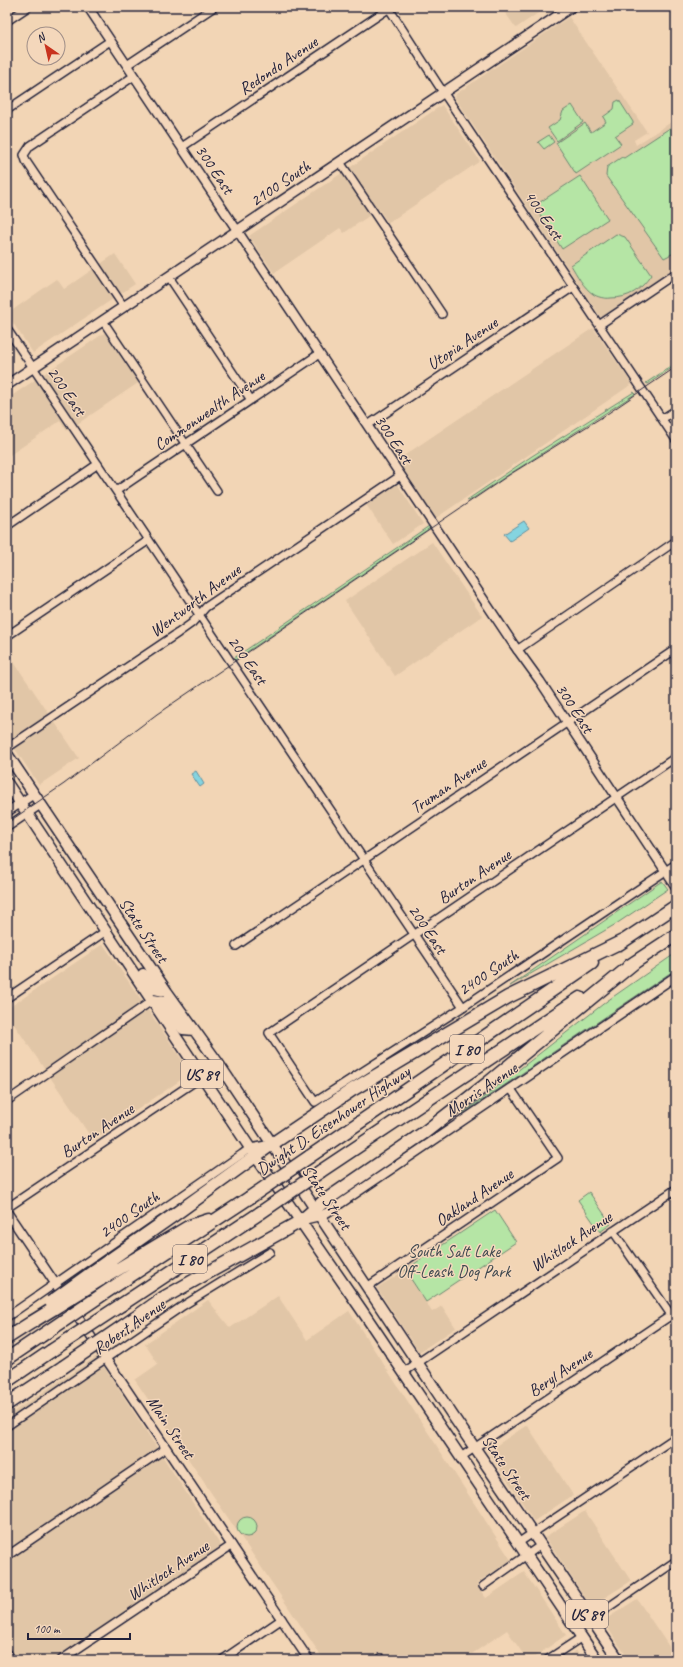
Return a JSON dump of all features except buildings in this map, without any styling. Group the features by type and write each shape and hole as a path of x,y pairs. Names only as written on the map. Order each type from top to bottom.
{"highway":[{"name":"Dwight D. Eisenhower Highway","path":"7,1359 250,1198 676,906"},
{"name":"Dwight D. Eisenhower Highway","path":"7,1381 675,935"},
{"path":"7,1336 97,1275 253,1152 272,1144 352,1090 508,997 625,940"},
{"path":"7,1404 64,1367 163,1298 318,1213 426,1132 488,1083 635,962"},
{"path":"97,1275 190,1226 221,1216"}],"main road":[{"name":"2100 South","path":"7,385 571,7"},
{"name":"State Street","path":"7,754 167,992 272,1144 618,1660"},
{"name":"State Street","path":"7,782 253,1152 404,1372 597,1660"},
{"path":"135,973 142,972 154,989 167,992"},
{"path":"153,1000 164,1002 184,1029 194,1030"}],"street":[{"path":"7,21 28,7"},
{"name":"300 East","path":"88,7 368,425 400,476 517,650 540,681 676,887"},
{"path":"127,65 214,7"},
{"name":"400 East","path":"389,8 443,93 676,440"},
{"name":"Redondo Avenue","path":"182,147 389,8"},
{"path":"7,110 110,41"},
{"path":"124,307 26,162 24,155 30,146 134,76"},
{"path":"340,162 442,314"},
{"path":"599,325 676,274"},
{"path":"169,277 251,400"},
{"name":"Utopia Avenue","path":"368,425 573,287"},
{"path":"103,321 217,491"},
{"name":"200 East","path":"7,329 463,1007"},
{"name":"Commonwealth Avenue","path":"116,491 319,354"},
{"path":"662,419 676,410"},
{"path":"7,526 98,464"},
{"name":"Wentworth Avenue","path":"7,748 178,633 192,623 206,607 400,476"},
{"path":"7,636 149,540"},
{"path":"517,650 676,541"},
{"name":"Truman Avenue","path":"236,946 676,649"},
{"name":"Burton Avenue","path":"315,1102 269,1033 676,757"},
{"path":"7,812 34,794"},
{"path":"7,827 41,804"},
{"name":"2400 South","path":"315,1102 463,1007 676,864"},
{"path":"7,998 106,931"},
{"name":"Morris Avenue","path":"318,1213 511,1089 521,1080 676,976"},
{"path":"7,1101 153,1000"},
{"name":"Burton Avenue","path":"7,1208 203,1076"},
{"name":"Oakland Avenue","path":"367,1287 558,1158 511,1089"},
{"name":"2400 South","path":"7,1317 253,1152"},
{"name":"Whitlock Avenue","path":"404,1372 676,1189"},
{"name":"Main Street","path":"7,1212 309,1660"},
{"path":"613,1231 673,1314 676,1322"},
{"name":"Robert Avenue","path":"7,1426 181,1307 270,1252"},
{"name":"Beryl Avenue","path":"461,1457 673,1314"},
{"path":"518,1543 676,1437"},
{"path":"7,1556 166,1448"},
{"name":"Whitlock Avenue","path":"62,1660 232,1545"},
{"path":"483,1586 541,1545"},
{"path":"590,1619 676,1561"},
{"path":"222,1660 282,1619"},
{"path":"547,1660 582,1636"},
{"path":"7,1653 11,1660"}],"shaded area":[{"path":"501,7 547,7 516,28"},
{"path":"569,17 647,132 634,140 636,145 676,119 676,268 603,317 600,316 455,98 456,94"},
{"path":"442,105 480,161 388,223 379,209 344,233 340,228 274,273 249,236"},
{"path":"115,254 135,284 33,353 7,314 57,279 64,289"},
{"path":"113,327 147,377 67,431 60,421 7,457 7,399"},
{"path":"593,328 632,384 436,518 396,461"},
{"path":"392,476 423,524 393,544 361,497"},
{"path":"432,542 482,616 395,676 345,601"},
{"path":"7,652 79,758 39,785 7,737"},
{"path":"103,944 191,1073 93,1140 7,1014 7,1009"},
{"path":"405,1270 432,1312 442,1306 456,1328 419,1352 377,1288"},
{"path":"278,1296 307,1340 349,1311 511,1560 478,1582 477,1586 486,1598 524,1572 566,1635 530,1660 527,1660 507,1630 463,1660 324,1660 135,1380 158,1364 145,1344 208,1300 230,1328"},
{"path":"97,1356 223,1549 54,1660 7,1660 7,1416"},
{"path":"527,1425 573,1495 534,1521 488,1451"},
{"path":"585,1511 631,1581 591,1606 545,1537"},
{"path":"637,1599 676,1657 676,1660 629,1660 603,1621"},
{"path":"576,1650 582,1660 562,1660"}],"green space":[{"path":"619,100 633,124 615,136 621,144 576,174 556,143 585,123 591,132 606,122 603,117 614,109 615,102"},
{"path":"572,105 583,122 557,141 548,128 560,120 563,111"},
{"path":"676,124 676,252 664,258 606,176 607,167 622,157 624,158"},
{"path":"549,135 554,142 544,149 538,142"},
{"path":"580,176 608,219 562,249 534,206"},
{"path":"616,234 625,237 651,275 639,289 629,295 617,298 601,298 586,288 580,281 571,265"},
{"path":"676,363 676,365 648,384 646,383"},
{"path":"634,392 635,394 469,501 467,500 532,456"},
{"path":"429,526 430,528 235,660 234,658"},
{"path":"662,881 668,889 616,924 510,986"},
{"path":"676,953 676,969 462,1114 607,1001"},
{"path":"589,1192 611,1224 600,1232 578,1200"},
{"name":"South Salt Lake Off-Leash Dog Park","path":"495,1210 516,1242 426,1302 405,1270"},
{"path":"247,1517 254,1520 257,1527 254,1534 247,1537 240,1534 237,1527 240,1520"}],"water":[{"path":"524,521 529,528 510,541 504,534"},
{"path":"196,771 204,784 200,787 191,774"}],"tram line":[{"path":"7,823 64,784 157,714 509,475 607,414 676,367"}]}
